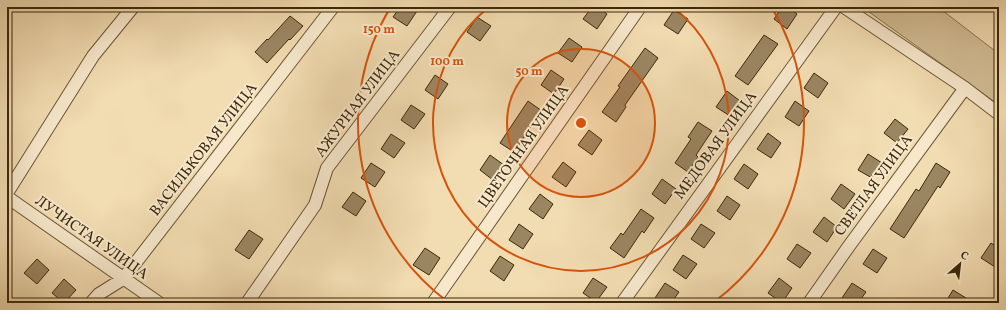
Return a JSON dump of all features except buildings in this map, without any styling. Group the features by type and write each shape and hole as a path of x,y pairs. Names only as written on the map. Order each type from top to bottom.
{"street":[{"path":"7,193 93,56 133,7"},
{"name":"ВАСИЛЬКОВАЯ УЛИЦА","path":"92,303 99,294 123,278 334,7"},
{"name":"АЖУРНАЯ УЛИЦА","path":"247,303 315,205 327,168 450,7"},
{"name":"ЦВЕТОЧНАЯ УЛИЦА","path":"433,303 640,7"},
{"name":"МЕДОВАЯ УЛИЦА","path":"622,303 836,7"},
{"path":"844,7 965,88 999,114"},
{"name":"СВЕТЛАЯ УЛИЦА","path":"809,303 848,246 965,88"},
{"name":"ЛУЧИСТАЯ УЛИЦА","path":"7,196 159,303"}],"shaded area":[{"path":"862,7 938,7 999,54 999,105"}]}
